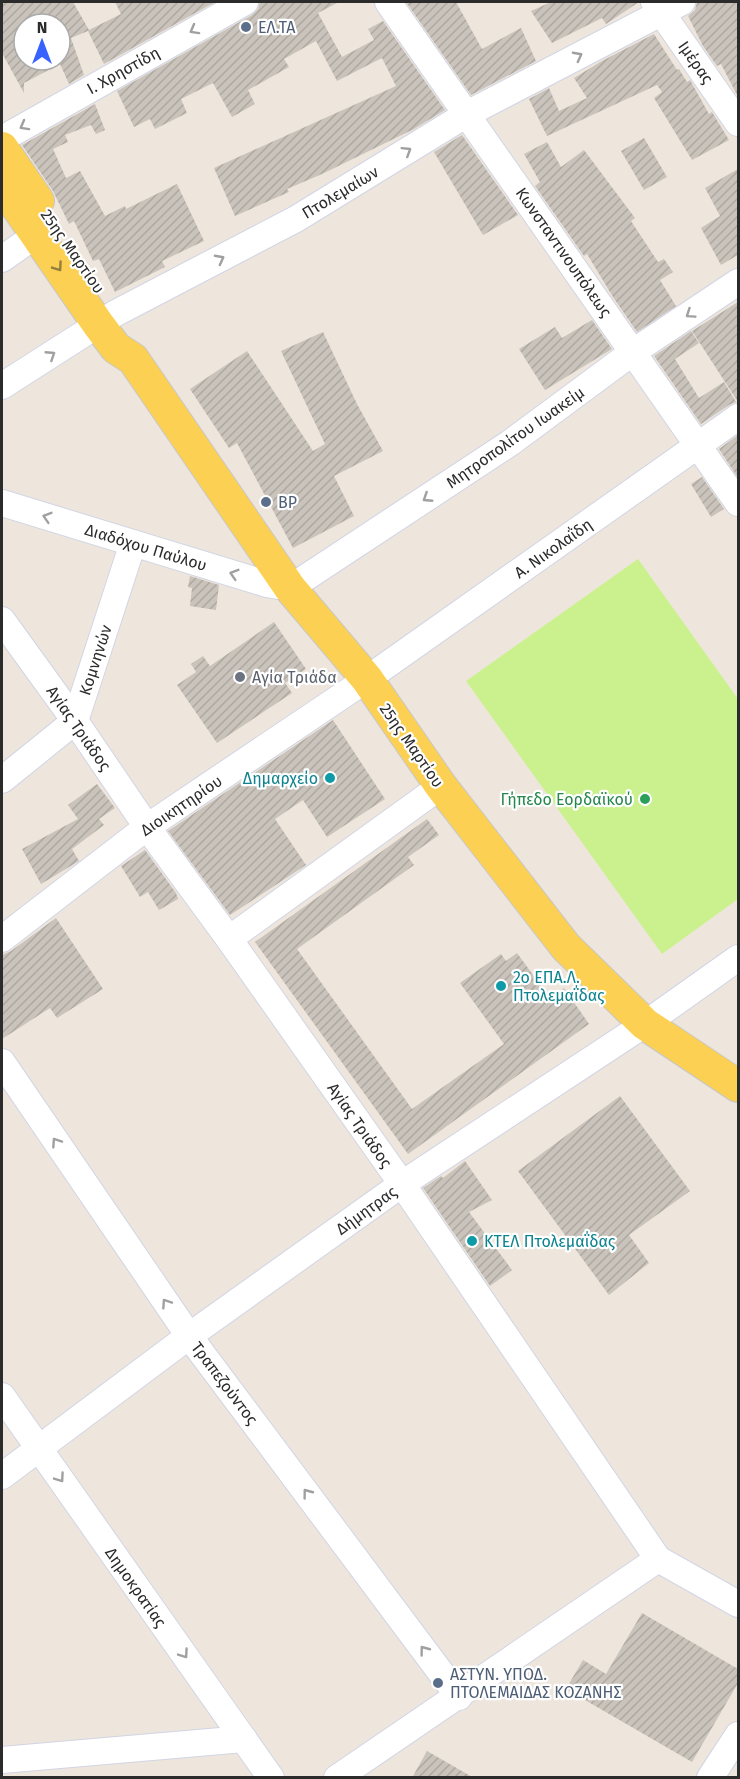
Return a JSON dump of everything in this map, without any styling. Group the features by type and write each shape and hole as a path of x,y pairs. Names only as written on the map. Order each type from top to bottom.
{"main road":[{"name":"25ης Μαρτίου","path":"2,148 107,319 116,348 133,359 290,588 367,679 441,786 566,947 645,1024 738,1086"},
{"name":"25ης Μαρτίου","path":"2,185 36,235 107,319"}],"street":[{"name":"Ι. Χρηστίδη","path":"2,139 245,2"},
{"name":"Κωνσταντινουπόλεως","path":"388,2 700,445 738,503"},
{"name":"Πτολεμαίων","path":"2,386 107,319 296,219 467,114 666,5"},
{"name":"Ιμέρας","path":"666,5 738,123"},
{"path":"2,259 36,235"},
{"name":"Μητροπολίτου Ιωακείμ","path":"290,588 510,443 633,352 738,282"},
{"name":"Α. Νικολαΐδη","path":"367,679 738,417"},
{"name":"Διαδόχου Παύλου","path":"2,503 267,584 290,588"},
{"name":"Κομνηνών","path":"75,721 133,543"},
{"name":"Αγίας Τριάδος","path":"2,620 402,1185 658,1559 738,1604"},
{"name":"Διοικητηρίου","path":"2,939 147,827 367,679"},
{"path":"2,780 75,721"},
{"path":"229,939 441,786"},
{"name":"Δήμητρας","path":"2,1476 189,1336 402,1185 645,1024 738,958"},
{"name":"Τραπεζούντος","path":"2,1062 189,1336 459,1696"},
{"name":"Δημοκρατίας","path":"2,1396 272,1778"},
{"path":"337,1778 658,1559"},
{"path":"710,1778 738,1735"},
{"path":"2,1760 244,1739"}],"green space":[{"name":"Γήπεδο Εορδαϊκού","path":"638,559 738,699 738,899 662,954 466,681"}],"building":[{"path":"2,2 73,2 89,30 121,14 115,2 215,2 104,64 88,31 72,38 72,12 12,12 12,71 2,53"},
{"path":"260,2 339,2 318,13 342,57 374,40 368,29 383,21 445,110 414,129 287,189 289,192 235,216 214,168 396,86 382,58 337,81 316,41 284,59 289,67 248,90 255,104 232,117 213,83 181,99 187,113 155,129 150,119 134,127 117,91 252,15 258,9"},
{"path":"406,2 456,2 482,49 521,28 536,61 471,95"},
{"path":"551,2 639,2 606,24 602,18 552,43 531,11"},
{"path":"697,2 738,2 738,97 721,64 717,66 703,46 688,16 695,10"},
{"path":"654,34 677,70 679,69 687,82 690,80 709,114 712,112 729,140 692,160 654,98 662,92 657,85 547,136 529,99 549,88 559,111 587,98 574,78"},
{"path":"72,41 84,75 69,84 64,72 72,72"},
{"path":"12,72 45,72 24,83 24,93"},
{"path":"95,104 105,130 96,134 91,125 65,135 68,142 53,149 66,178 80,171 105,216 125,206 126,209 177,184 204,241 162,261 165,267 115,292 99,259 93,261 74,221 69,224 53,191 22,145"},
{"path":"462,135 518,215 483,235 434,152"},
{"path":"644,138 667,177 644,190 621,151"},
{"path":"547,142 561,167 584,150 635,218 631,221 658,262 664,259 673,272 660,280 676,306 637,332 587,254 584,256 535,186 540,182 524,154"},
{"path":"738,169 738,255 721,265 701,228 720,216 705,188"},
{"path":"738,302 738,402 692,331"},
{"path":"592,320 612,349 545,390 519,349 555,327 562,338"},
{"path":"691,331 699,343 675,359 699,398 724,382 736,402 701,424 654,356"},
{"path":"323,332 357,404 383,451 334,476 354,516 293,548 237,443 229,448 190,389 247,351 313,451 325,444 281,351"},
{"path":"738,435 738,478 719,449"},
{"path":"702,477 724,509 711,517 691,484"},
{"path":"190,576 219,585 216,610 190,606 192,588 188,587"},
{"name":"Αγία Τριάδα","path":"274,622 306,669 285,683 292,693 217,743 177,685 196,672 191,664 203,656 210,666"},
{"path":"333,720 385,799 327,837 303,800 275,819 306,865 230,915 168,831"},
{"path":"97,784 115,808 99,819 104,825 72,849 79,861 41,884 22,849 78,819 68,805"},
{"name":"2ο ΕΠΑ.Λ. Πτολεμαΐδας","path":"427,819 439,835 408,857 414,865 297,949 412,1109 504,1044 460,983 501,954 506,961 517,953 550,998 564,988 589,1024 408,1154 255,942"},
{"path":"145,850 178,899 159,910 148,892 140,897 121,866"},
{"path":"56,918 103,989 57,1018 50,1008 2,1039 2,955"},
{"path":"620,1096 690,1191 629,1235 649,1263 609,1295 518,1171"},
{"name":"ΚΤΕΛ Πτολεμαΐδας","path":"465,1161 492,1200 469,1212 512,1270 490,1286 423,1188 441,1176 443,1178"},
{"path":"642,1613 738,1669 738,1683 692,1762 566,1689 583,1660 606,1674"},
{"path":"427,1751 474,1778 412,1778"}],"place":[{"name":"ΕΛ.ΤΑ","path":"246,27"},
{"name":"BP","path":"266,502"},
{"name":"Αγία Τριάδα","path":"240,677"},
{"name":"Δημαρχείο","path":"330,778"},
{"name":"Γήπεδο Εορδαϊκού","path":"645,799"},
{"name":"2ο ΕΠΑ.Λ. Πτολεμαΐδας","path":"501,986"},
{"name":"ΚΤΕΛ Πτολεμαΐδας","path":"472,1241"},
{"name":"ΑΣΤΥΝ. ΥΠΟΔ. ΠΤΟΛΕΜΑΙΔΑΣ ΚΟΖΑΝΗΣ","path":"438,1683"}]}
